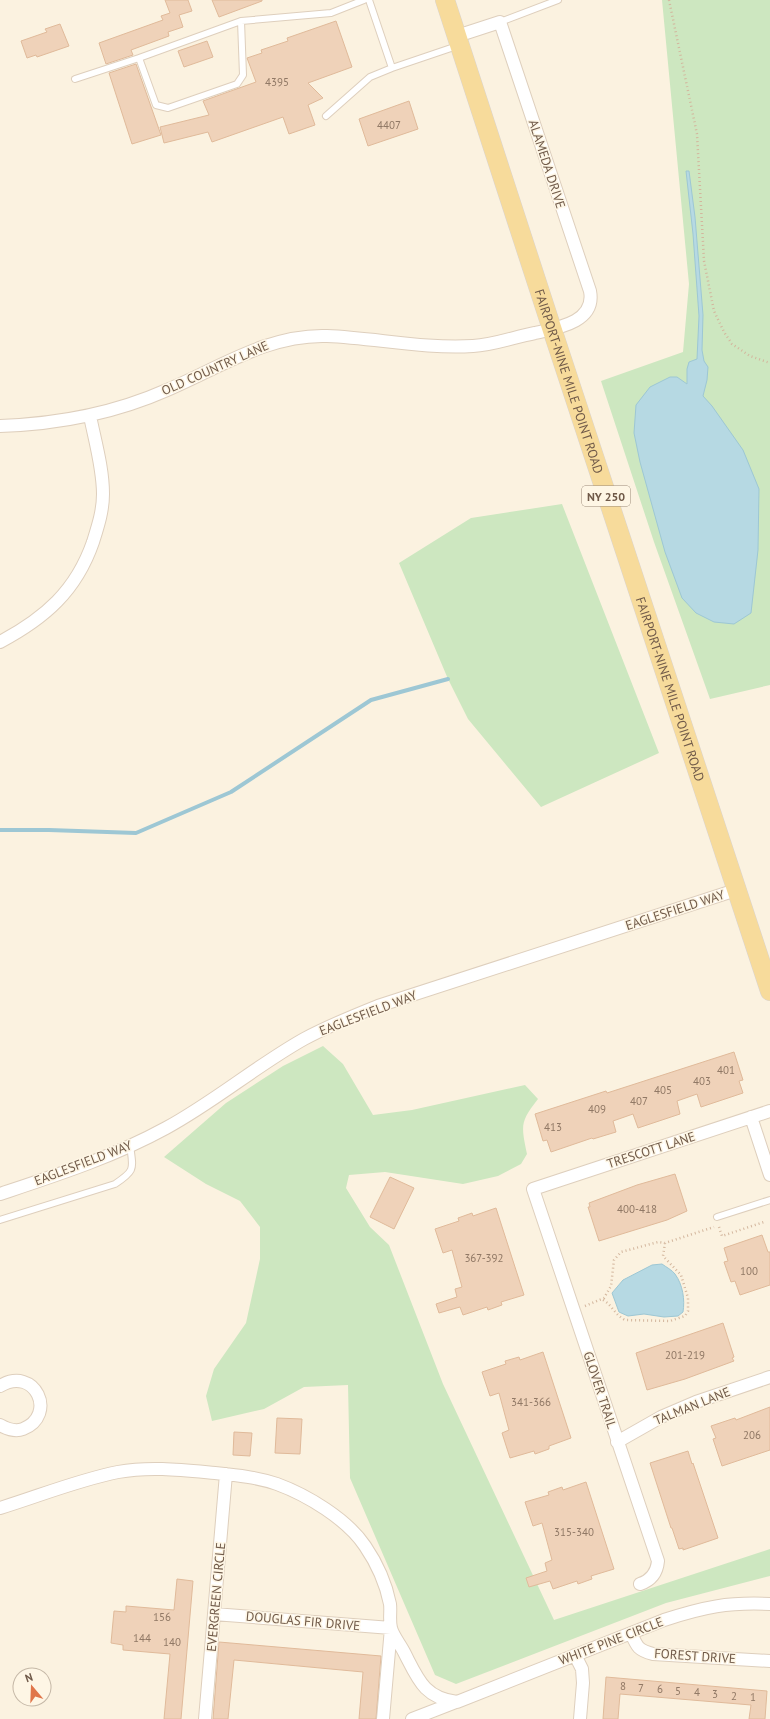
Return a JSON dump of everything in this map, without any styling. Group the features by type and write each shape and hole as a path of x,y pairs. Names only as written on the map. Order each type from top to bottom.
{"main road":[{"name":"FAIRPORT-NINE MILE POINT ROAD","path":"445,0 770,991"}],"street":[{"path":"458,40 500,22"},
{"name":"ALAMEDA DRIVE","path":"500,22 591,297 588,308 580,318 552,329"},
{"name":"OLD COUNTRY LANE","path":"0,426 27,425 90,416 124,406 166,391 258,347 293,338 326,336 413,345 473,346 552,329"},
{"path":"0,642 26,628 52,606 69,588 82,569 90,550 102,512 103,494 101,472 90,416"},
{"name":"EAGLESFIELD WAY","path":"0,1194 74,1169 130,1146 178,1121 302,1040 329,1026 378,1006 736,890"},
{"name":"TRESCOTT LANE","path":"533,1189 770,1111"},
{"path":"751,1117 770,1175"},
{"name":"GLOVER TRAIL","path":"533,1189 658,1561 657,1570 652,1577 640,1584"},
{"name":"TALMAN LANE","path":"617,1442 661,1417 696,1402 770,1377"},
{"path":"0,1386 14,1380 30,1384 36,1390 40,1398 41,1406 37,1418 29,1426 21,1430 13,1430 0,1424"},
{"path":"0,1508 88,1480 119,1472 149,1469 183,1470 252,1478 276,1484 302,1495 324,1509 355,1533 372,1556 383,1581 390,1604 391,1628 384,1719"},
{"name":"EVERGREEN CIRCLE","path":"205,1719 226,1474"},
{"name":"WHITE PINE CIRCLE","path":"412,1719 631,1633 696,1610 723,1604 770,1604"},
{"name":"DOUGLAS FIR DRIVE","path":"214,1614 391,1628"},
{"path":"391,1628 419,1682 437,1697 457,1702"},
{"name":"FOREST DRIVE","path":"631,1633 636,1645 642,1651 653,1654 770,1661"},
{"path":"575,1655 582,1669 584,1683 580,1719"}],"lane":[{"path":"75,79 139,58 241,21 331,13 364,0"},
{"path":"369,0 392,68"},
{"path":"500,22 540,3 558,0"},
{"path":"139,58 156,105 168,108 237,84 243,75 241,21"},
{"path":"326,116 370,77 458,40"},
{"path":"0,1220 115,1184 129,1174 133,1166 130,1146"},
{"path":"717,1217 770,1200"}],"path":[{"path":"668,0 697,134 704,261 714,311 724,332 732,344 750,356 770,363"},
{"path":"573,1310 602,1299 611,1286 612,1266 618,1255 625,1250 658,1242 665,1243 716,1226 720,1228 722,1236 764,1222"},
{"path":"602,1299 609,1303 620,1317 625,1320 670,1321 685,1316 688,1311 688,1298 680,1275 663,1256 665,1243"}],"green space":[{"path":"662,0 770,0 770,685 710,699 654,542 601,381 683,352 689,284"},
{"path":"562,504 659,753 541,807 468,719 448,679 399,563 471,518"},
{"path":"323,1046 343,1064 373,1115 412,1110 525,1085 538,1099 528,1113 524,1124 523,1130 527,1154 521,1164 498,1176 463,1184 385,1172 349,1175 346,1188 370,1227 389,1245 443,1384 554,1620 770,1549 770,1576 666,1603 456,1684 435,1675 350,1478 348,1385 304,1387 264,1409 212,1421 206,1396 214,1369 246,1323 260,1259 260,1227 240,1201 206,1184 164,1157 226,1103 283,1066"}],"water":[{"path":"686,171 689,171 695,217 703,315 702,350 704,361 708,367 707,380 703,396 712,406 743,450 759,489 758,550 751,613 734,624 714,622 696,613 682,598 665,552 640,462 634,433 636,405 650,387 670,377 677,377 687,384 687,369 689,362 697,359 699,316 693,234"},
{"path":"662,1264 671,1270 678,1278 682,1288 684,1303 683,1312 678,1316 664,1317 644,1314 628,1316 619,1312 612,1293 623,1280 652,1265"}],"building":[{"path":"165,0 188,0 192,11 179,15 183,27 168,32 169,36 131,50 133,55 106,64 99,43 163,20 161,16 170,13"},
{"path":"212,0 262,0 262,1 219,17"},
{"path":"336,21 352,67 308,83 323,98 308,105 315,125 289,134 283,117 212,142 208,132 164,143 160,127 209,115 203,101 256,82 247,58 262,53 261,50 288,41 287,38"},
{"path":"60,24 69,46 37,57 36,55 27,58 21,41 47,32 45,29"},
{"path":"207,41 213,57 184,67 178,51"},
{"path":"136,64 161,135 132,144 109,73"},
{"path":"409,101 418,129 368,146 359,119"},
{"path":"734,1052 743,1080 739,1081 743,1093 701,1107 697,1094 677,1101 680,1114 638,1128 633,1114 613,1121 616,1132 593,1139 592,1138 551,1152 547,1140 543,1141 535,1114 606,1091 607,1093"},
{"path":"675,1174 687,1211 667,1220 599,1241 588,1207 590,1207 589,1203 637,1185"},
{"path":"390,1177 414,1188 394,1229 370,1217"},
{"path":"496,1208 524,1295 501,1302 502,1305 488,1310 487,1307 463,1315 460,1307 439,1313 436,1304 457,1297 455,1289 462,1287 452,1250 443,1253 435,1229 459,1221 458,1218 472,1213 473,1216"},
{"path":"762,1235 768,1252 770,1252 770,1285 740,1295 735,1281 731,1282 724,1262 728,1261 724,1248"},
{"path":"723,1323 734,1361 685,1379 647,1390 636,1353"},
{"path":"543,1352 571,1438 549,1446 549,1449 535,1454 534,1451 510,1458 502,1433 509,1430 499,1393 490,1396 482,1372 506,1364 505,1361 519,1357 520,1360"},
{"path":"770,1407 770,1450 722,1466 713,1439 716,1438 711,1426 735,1418 736,1420"},
{"path":"277,1418 302,1419 300,1454 275,1453"},
{"path":"234,1432 252,1433 250,1456 233,1455"},
{"path":"688,1451 718,1538 683,1550 683,1548 679,1549 671,1528 650,1463"},
{"path":"586,1482 614,1569 591,1576 592,1579 578,1584 577,1581 553,1589 550,1581 529,1587 526,1578 547,1571 545,1563 552,1560 542,1523 533,1526 525,1502 549,1495 548,1492 562,1487 563,1490"},
{"path":"177,1579 193,1581 181,1719 164,1719 170,1654 123,1650 123,1645 111,1643 114,1611 126,1612 126,1606 174,1610"},
{"path":"219,1642 381,1656 376,1719 359,1719 363,1672 234,1660 228,1719 213,1719"},
{"path":"606,1677 767,1691 765,1719 749,1719 751,1705 620,1694 618,1719 603,1719"}],"waterway":[{"path":"0,830 136,833 231,792 371,700 448,679"}]}
